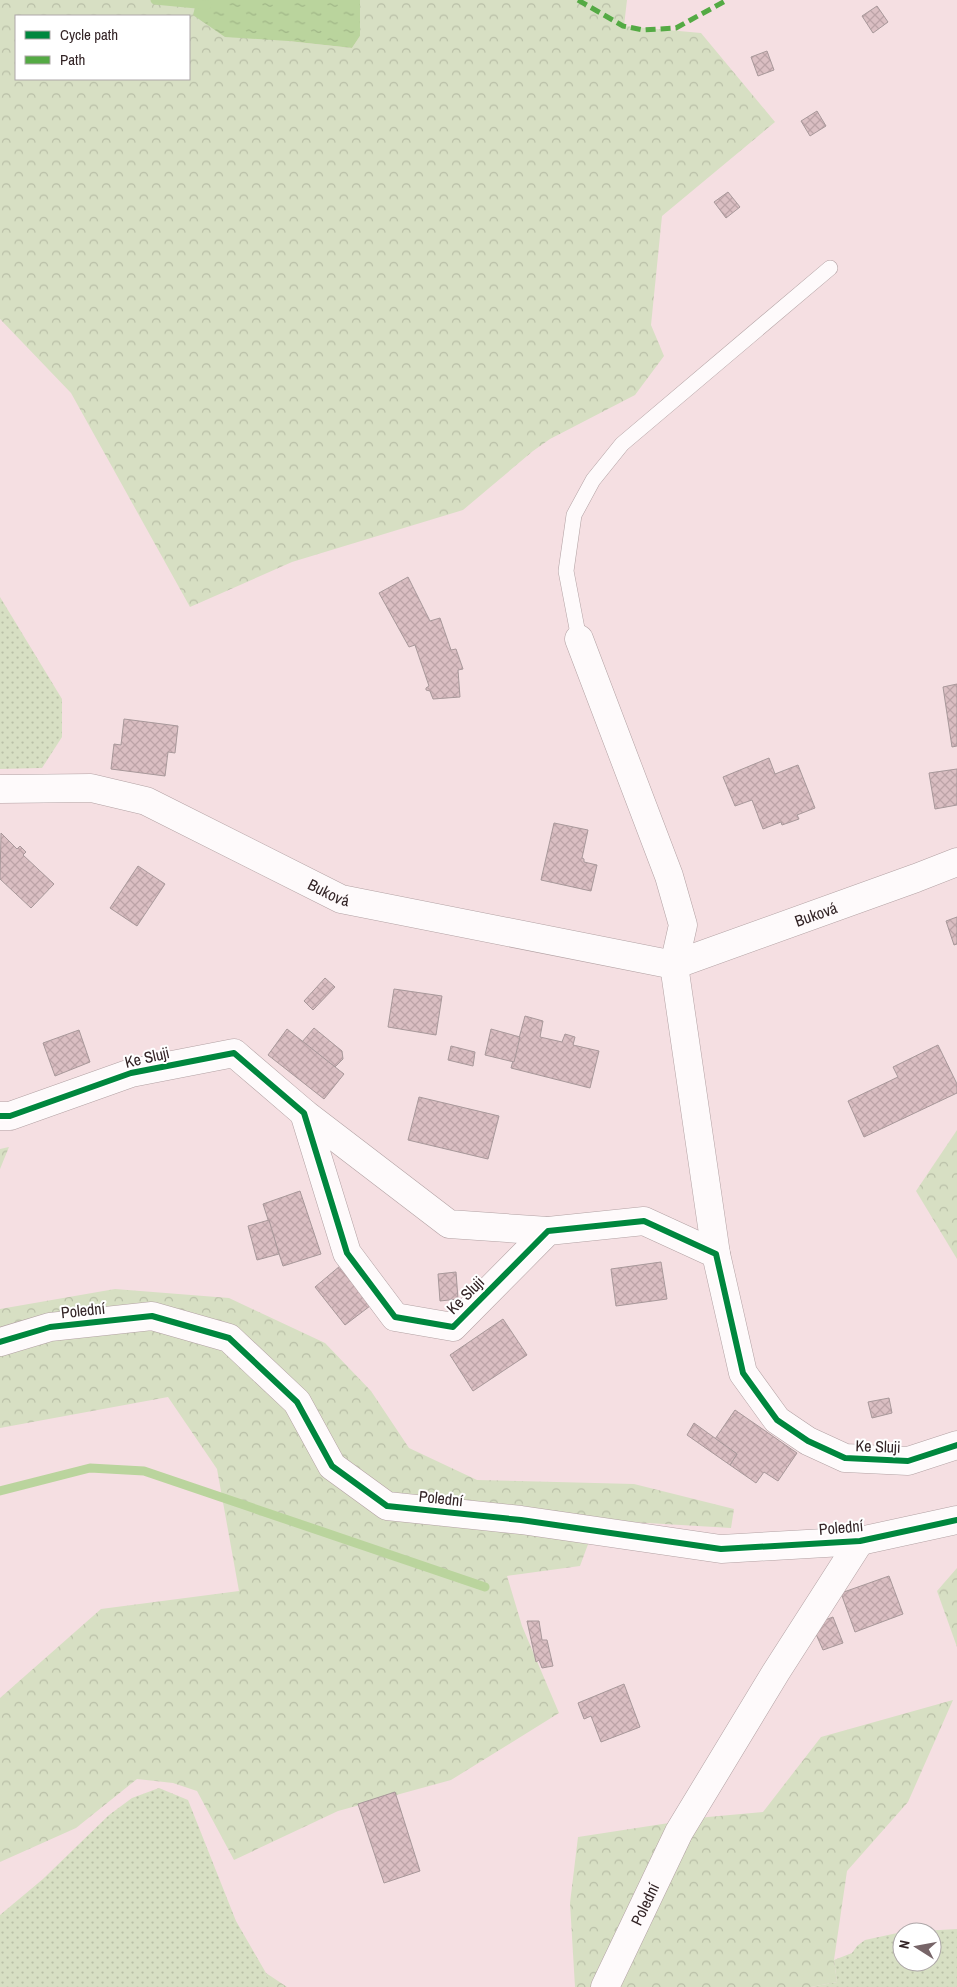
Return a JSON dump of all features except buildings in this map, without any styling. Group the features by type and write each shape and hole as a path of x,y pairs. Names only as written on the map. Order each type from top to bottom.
{"street":[{"path":"578,639 669,876 683,925 674,965 716,1254"},
{"name":"Buková","path":"0,789 91,788 146,801 341,899 674,965 957,862"},
{"name":"Ke Sluji","path":"0,1116 10,1116 131,1073 234,1053 304,1113 449,1224 548,1231 644,1221 716,1254 743,1373 777,1420 808,1441 845,1458 908,1461 957,1446"},
{"name":"Ke Sluji","path":"304,1113 347,1253 395,1317 453,1327 548,1231"},
{"name":"Polední","path":"0,1342 50,1327 152,1316 228,1338 297,1402 332,1466 387,1506 521,1520 721,1549 860,1541 957,1520"},
{"name":"Polední","path":"605,1987 679,1832 776,1672 860,1541"}],"lane":[{"path":"578,639 566,571 574,515 593,480 622,444 830,268"}],"green space":[{"path":"0,0 200,0 196,3 288,41 352,48 360,36 360,0 627,0 624,26 701,33 775,122 662,216 651,325 664,356 635,395 550,439 463,510 292,562 190,607 71,393 0,319"},
{"path":"0,597 62,699 62,737 42,768 0,769"},
{"path":"957,1130 957,1259 916,1191"},
{"path":"9,1147 0,1169 0,1149"},
{"path":"115,1289 229,1298 325,1343 371,1391 409,1448 477,1480 634,1484 734,1509 731,1528 597,1520 580,1566 507,1576 522,1626 559,1713 451,1780 338,1811 234,1860 197,1791 173,1783 137,1779 76,1828 0,1862 0,1698 101,1609 239,1591 217,1469 168,1397 0,1428 0,1309"},
{"path":"957,1568 957,1647 937,1591"},
{"path":"953,1700 908,1802 847,1871 834,1960 837,1982 811,1987 575,1987 570,1903 578,1837 708,1817 763,1812 821,1737"},
{"path":"159,1788 188,1800 236,1921 272,1987 0,1987 0,1915 43,1879 109,1815 132,1798"},
{"path":"957,1929 957,1987 811,1987 837,1982 834,1960 852,1953 865,1940 892,1934 892,1972 942,1972 942,1930"},
{"path":"266,1973 287,1987 271,1987"}],"water":[{"path":"200,0 360,0 360,36 352,48 225,37 193,15 196,3"}],"waterway":[{"path":"155,0 207,5"},
{"path":"0,1491 90,1468 144,1471 485,1587"}],"marked path":[{"path":"578,0 623,26 643,30 676,28 727,0"}],"cycle path":[{"path":"0,1116 10,1116 131,1073 234,1053 304,1113 347,1253 395,1317 453,1327 548,1231 644,1221 716,1254 743,1373 777,1420 808,1441 845,1458 908,1461 957,1445"},
{"path":"0,1342 50,1327 152,1316 229,1338 297,1402 332,1466 387,1506 521,1520 721,1549 860,1541 957,1520"}]}
